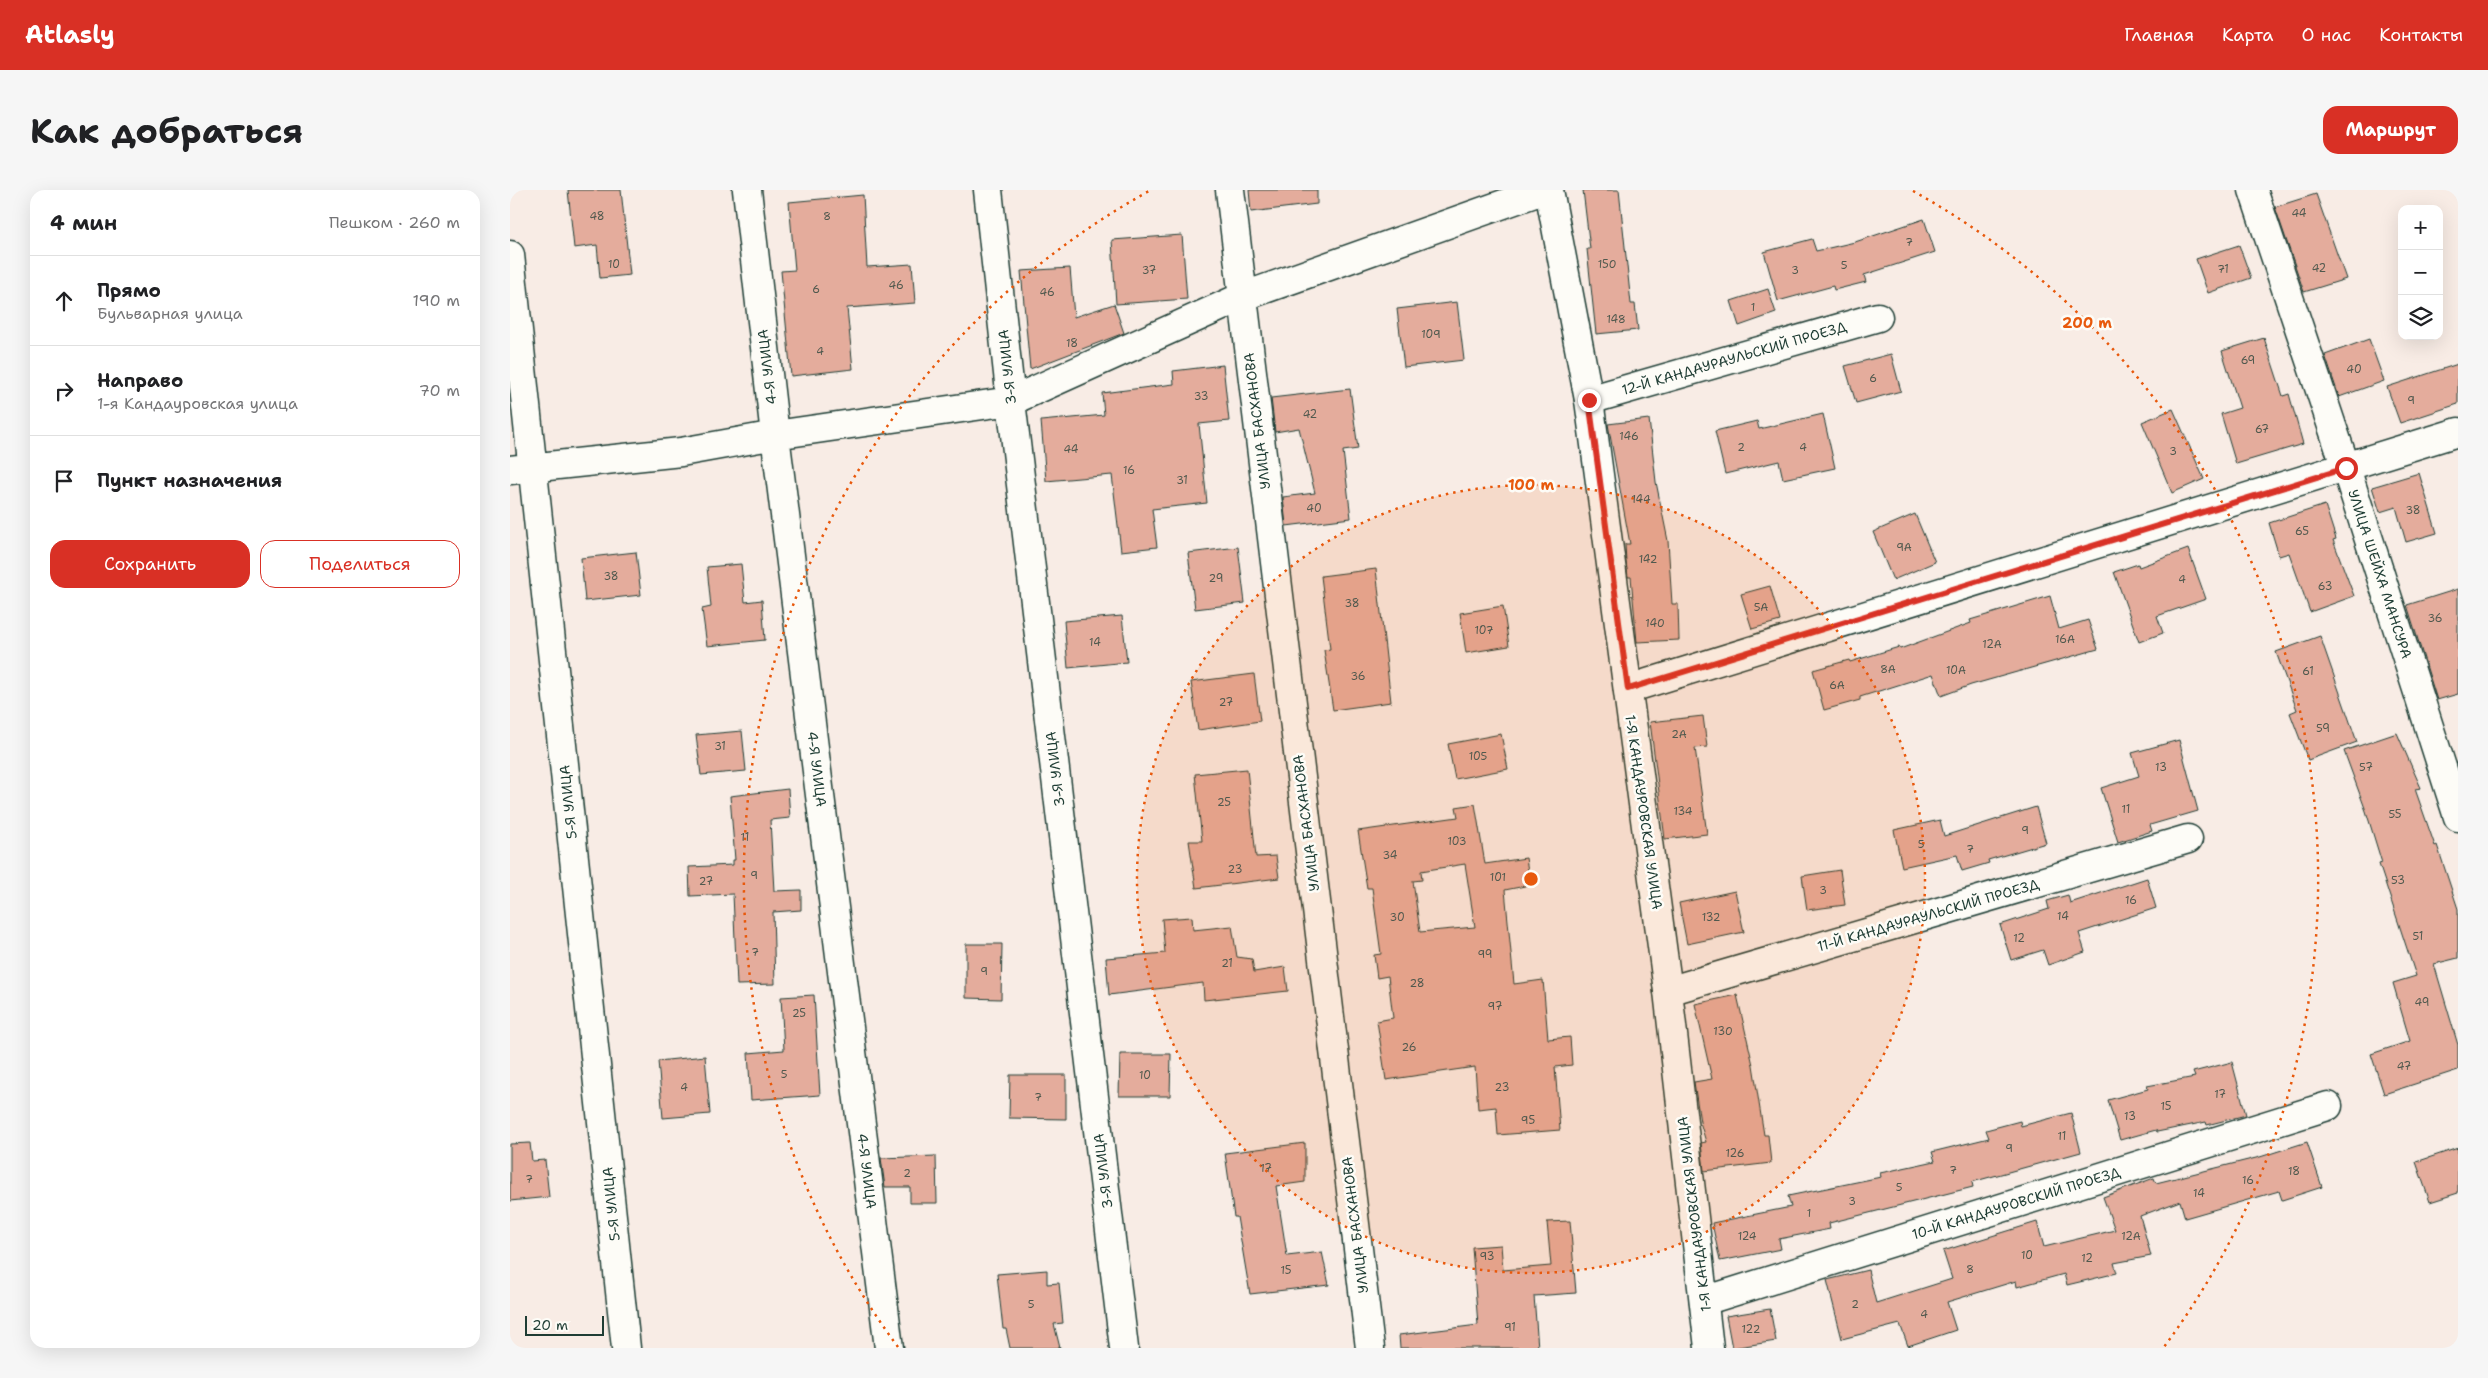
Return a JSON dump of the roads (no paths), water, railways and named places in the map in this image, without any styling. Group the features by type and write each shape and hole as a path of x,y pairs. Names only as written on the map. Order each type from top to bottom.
{"street":[{"name":"4-Я УЛИЦА","path":"746,190 889,1348"},
{"name":"3-Я УЛИЦА","path":"988,190 1011,401 1124,1348"},
{"name":"УЛИЦА БАСХАНОВА","path":"1230,190 1370,1348"},
{"path":"521,469 681,452 775,435 1011,401 1242,297 1542,190"},
{"name":"1-Я КАНДАУРОВСКАЯ УЛИЦА","path":"1549,190 1589,400 1668,991 1710,1348"},
{"name":"УЛИЦА ШЕЙХА МАНСУРА","path":"2253,190 2346,468 2458,818"},
{"name":"5-Я УЛИЦА","path":"510,255 521,469 626,1348"},
{"name":"12-Й КАНДАУРАУЛЬСКИЙ ПРОЕЗД","path":"1589,400 1878,316"},
{"path":"1628,689 2458,432"},
{"name":"11-Й КАНДАУРАУЛЬСКИЙ ПРОЕЗД","path":"1668,991 2188,839"},
{"name":"10-Й КАНДАУРОВСКИЙ ПРОЕЗД","path":"1704,1301 2328,1106"}]}
